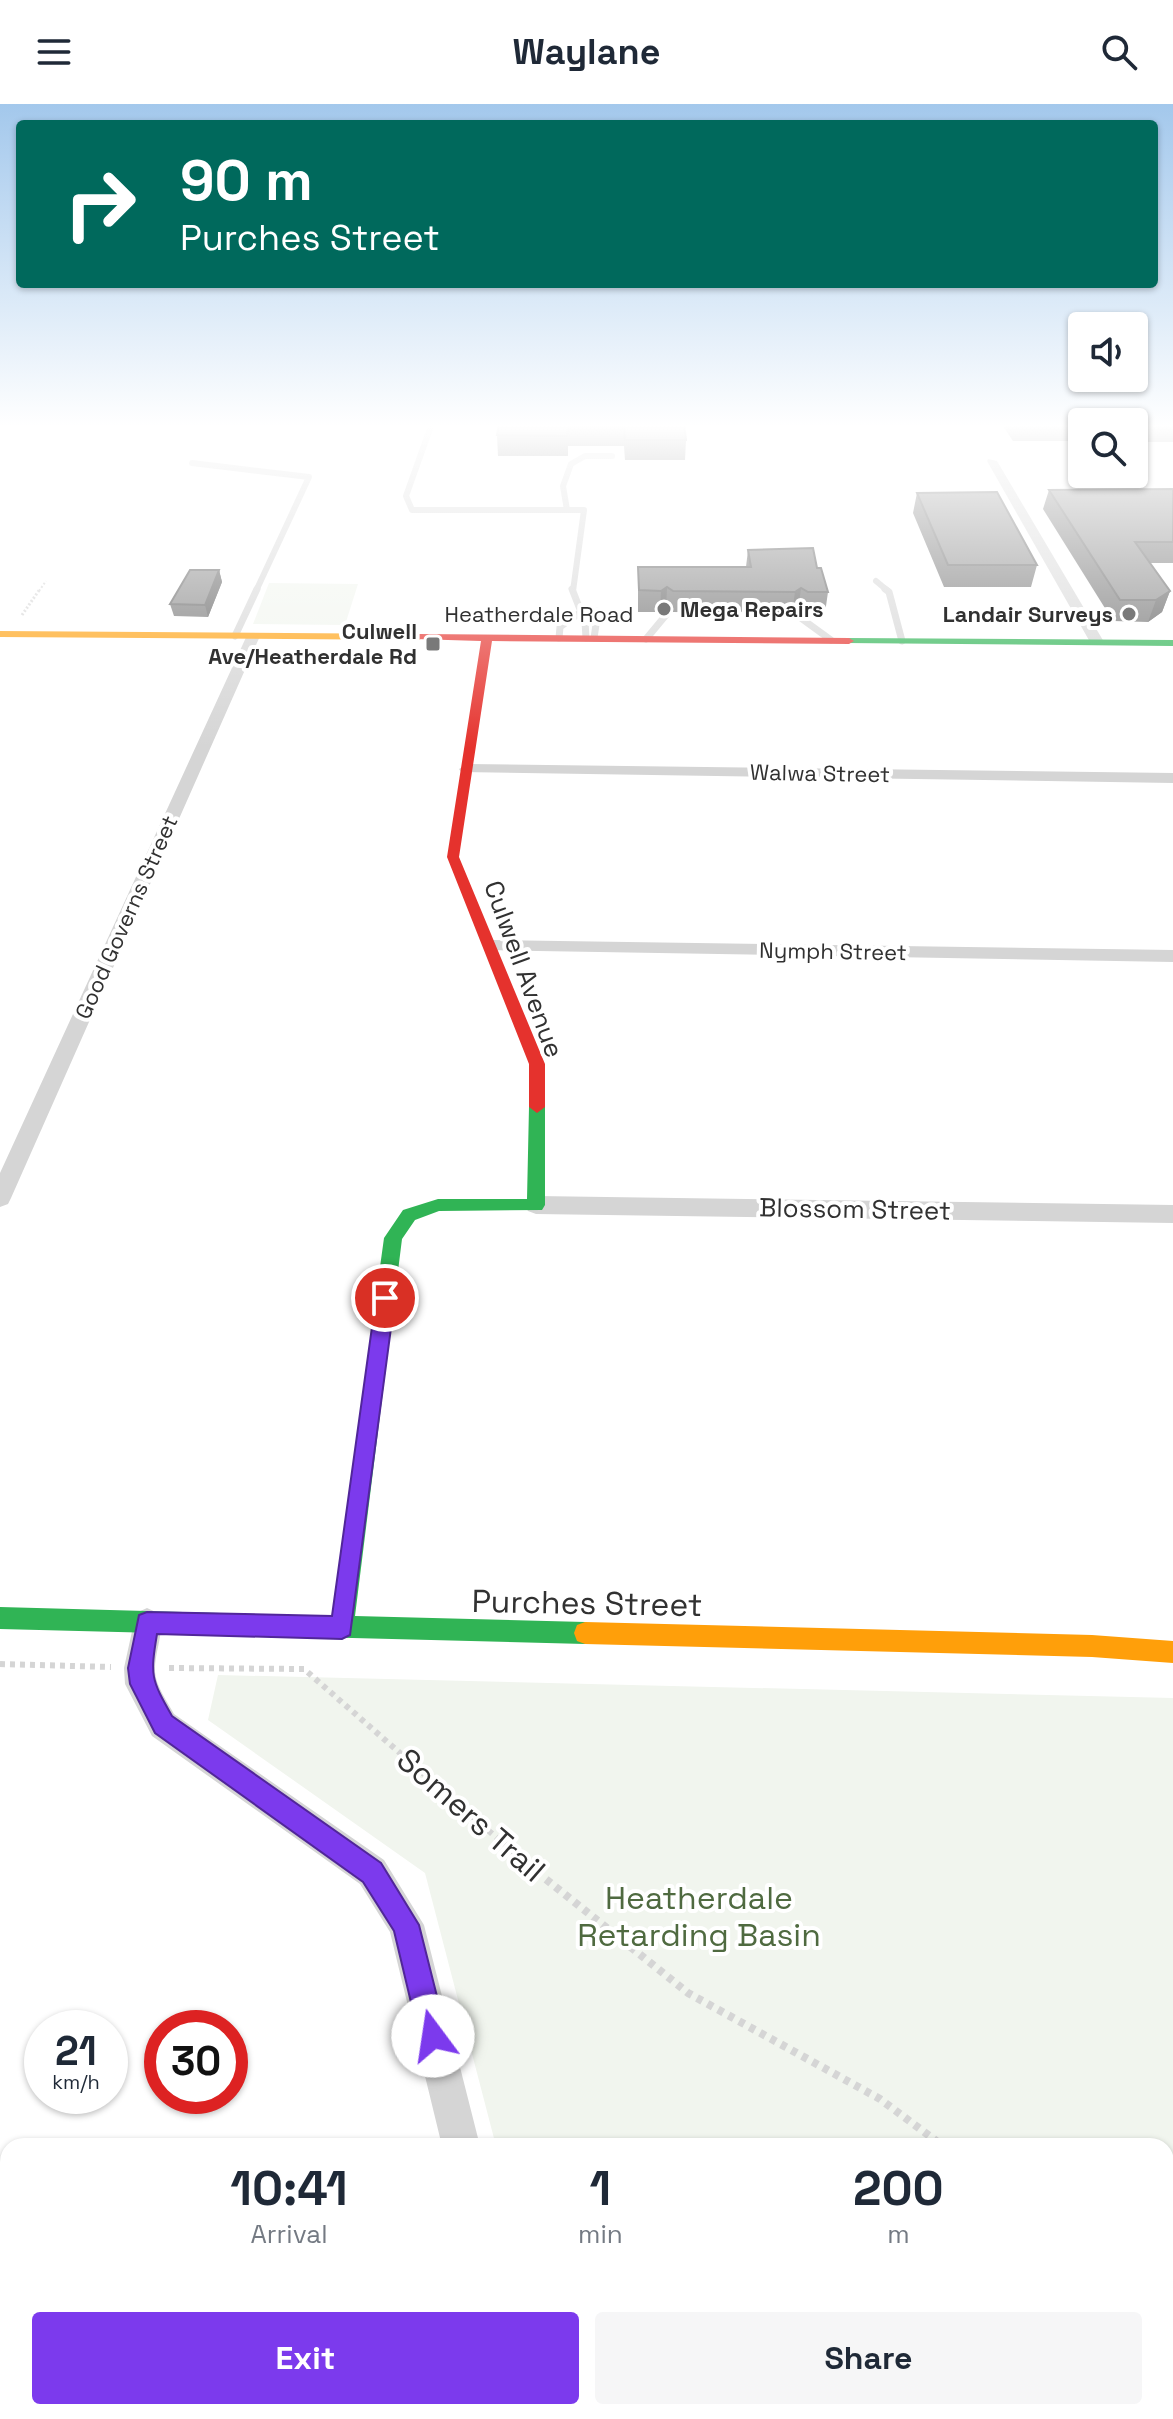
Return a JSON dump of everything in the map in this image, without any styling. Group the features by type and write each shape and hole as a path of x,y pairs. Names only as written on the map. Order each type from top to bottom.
{"street":[{"path":"1033,531 1097,642"},
{"name":"Heatherdale Road","path":"7,630 244,636 1173,643"},
{"name":"Good Governs Street","path":"0,1198 244,636"},
{"name":"Culwell Avenue","path":"487,638 453,857 492,946 537,1064 536,1205"},
{"name":"Walwa Street","path":"467,769 1173,778"},
{"name":"Nymph Street","path":"492,946 1173,956"},
{"path":"342,1627 393,1238 409,1215 438,1205 536,1205"},
{"name":"Blossom Street","path":"536,1205 1173,1214"},
{"name":"Purches Street","path":"0,1618 1092,1646 1173,1652"},
{"path":"147,1623 139,1668 141,1684 163,1725 372,1872 406,1925 459,2138"}],"lane":[{"path":"244,636 287,531"},
{"path":"582,531 580,554 571,587 590,638"},
{"path":"876,581 889,592 902,641"},
{"path":"590,638 598,611"},
{"path":"559,638 560,627 581,612"},
{"path":"646,639 666,615"},
{"path":"798,616 831,640"}],"path":[{"path":"7,630 46,581"},
{"name":"Somers Trail","path":"0,1664 304,1669 515,1854 688,1993 880,2099 932,2138"}],"green space":[{"path":"269,583 358,584 345,625 253,624"},
{"name":"Heatherdale Retarding Basin","path":"218,1675 1173,1698 1173,2138 494,2138 425,1873 208,1720"}],"building":[{"path":"933,531 1018,531 1037,565 948,565"},
{"path":"1075,531 1173,531 1173,542 1135,542 1170,591 1156,600 1120,600"},
{"path":"813,548 817,568 821,568 828,592 808,592 801,588 795,592 673,591 667,587 661,591 639,590 638,567 751,567 748,550"},
{"path":"190,570 219,570 205,605 170,604"}],"traffic: fast":[{"path":"849,641 1173,643"},
{"path":"342,1627 393,1238 409,1215 438,1205 536,1205 537,1107"},
{"path":"0,1618 585,1633"}],"traffic: slow":[{"path":"0,634 419,637"},
{"path":"585,1633 1092,1646 1173,1652"}],"traffic: jam":[{"path":"419,637 849,641"},
{"path":"487,638 453,857 537,1064 537,1107"}],"place":[{"name":"Mega Repairs","path":"664,609"},
{"name":"Landair Surveys","path":"1129,614"},
{"name":"Culwell Ave/Heatherdale Rd","path":"433,644"}],"route":[{"path":"385,1298 342,1627 147,1623 139,1668 141,1684 163,1725 372,1872 406,1925 433,2036"}]}
